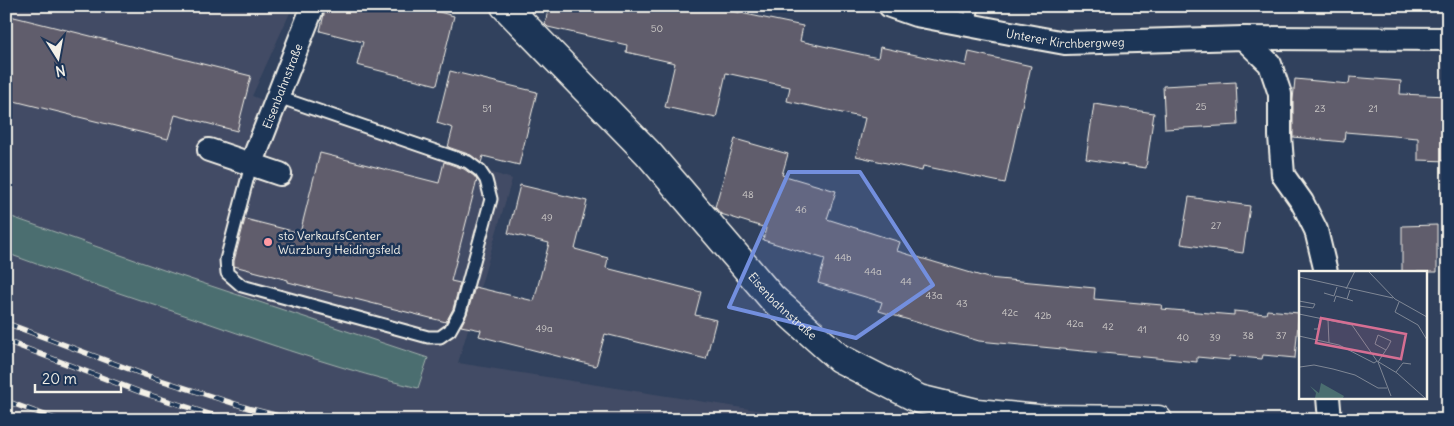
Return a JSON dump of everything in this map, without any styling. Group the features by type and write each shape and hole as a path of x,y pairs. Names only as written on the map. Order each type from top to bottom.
{"street":[{"name":"Eisenbahnstraße","path":"251,165 313,6"},
{"name":"Eisenbahnstraße","path":"505,6 648,153 772,298 839,358 919,399 978,413 1038,418 1158,420"},
{"name":"Unterer Kirchbergweg","path":"890,6 916,15 971,16 1065,43 1243,38 1448,39"},
{"path":"1243,38 1270,64 1280,94 1280,136 1283,175 1302,202 1316,230 1326,271"},
{"path":"209,150 280,174"},
{"path":"1328,398 1330,420"}],"lane":[{"path":"251,165 226,260 227,273 242,286 428,337 440,337 450,330 460,312 491,199 486,180 480,171 468,162 278,97"}],"highlighted area":[{"path":"789,172 860,172 933,285 856,338 729,307"}],"shaded area":[{"path":"6,6 293,6 252,96 512,179 458,363 820,420 6,420"}],"green space":[{"path":"6,215 178,275 428,358 418,388 288,350 6,253"}],"building":[{"path":"326,6 417,6 454,16 437,85 357,65 363,42 320,31"},
{"path":"549,6 707,6 803,26 800,41 878,58 880,47 966,66 969,52 1031,66 1005,183 923,166 922,171 856,156 865,118 787,101 790,87 726,73 716,118 665,107 675,63 626,52 627,45 548,27 545,24"},
{"path":"6,15 251,76 237,131 175,115 168,139 6,99"},
{"path":"450,71 537,92 519,165 483,156 481,163 471,155 448,147 453,128 437,123"},
{"path":"1350,77 1401,81 1400,94 1448,96 1448,161 1418,160 1418,138 1345,132 1344,142 1293,137 1295,79 1349,84"},
{"path":"1236,82 1238,125 1165,129 1163,86"},
{"path":"1094,104 1154,113 1146,168 1086,159"},
{"path":"735,139 788,154 782,175 836,191 827,219 900,242 897,251 988,278 1095,288 1094,299 1162,305 1161,309 1234,315 1234,311 1266,314 1267,310 1299,313 1295,358 1263,355 1262,359 1230,356 1229,360 1197,357 1197,362 979,341 879,311 882,302 818,283 825,259 763,240 766,228 721,214 715,207"},
{"path":"320,153 439,183 444,162 464,169 477,180 451,281 460,283 453,309 446,322 288,282 288,280 234,266 245,219 300,233"},
{"path":"520,185 587,201 575,249 608,258 606,268 701,292 695,315 716,320 706,359 605,334 596,366 479,336 481,330 461,326 467,314 475,287 534,301 549,243 508,233"},
{"path":"1189,197 1250,206 1243,253 1181,244"},
{"path":"1437,225 1437,272 1402,271 1402,226"}],"railway":[{"path":"6,323 145,375 251,409 294,420"},
{"path":"6,341 140,392 228,420"},
{"path":"6,401 58,420"}],"place":[{"name":"sto VerkaufsCenter Würzburg Heidingsfeld","path":"268,242"}]}
